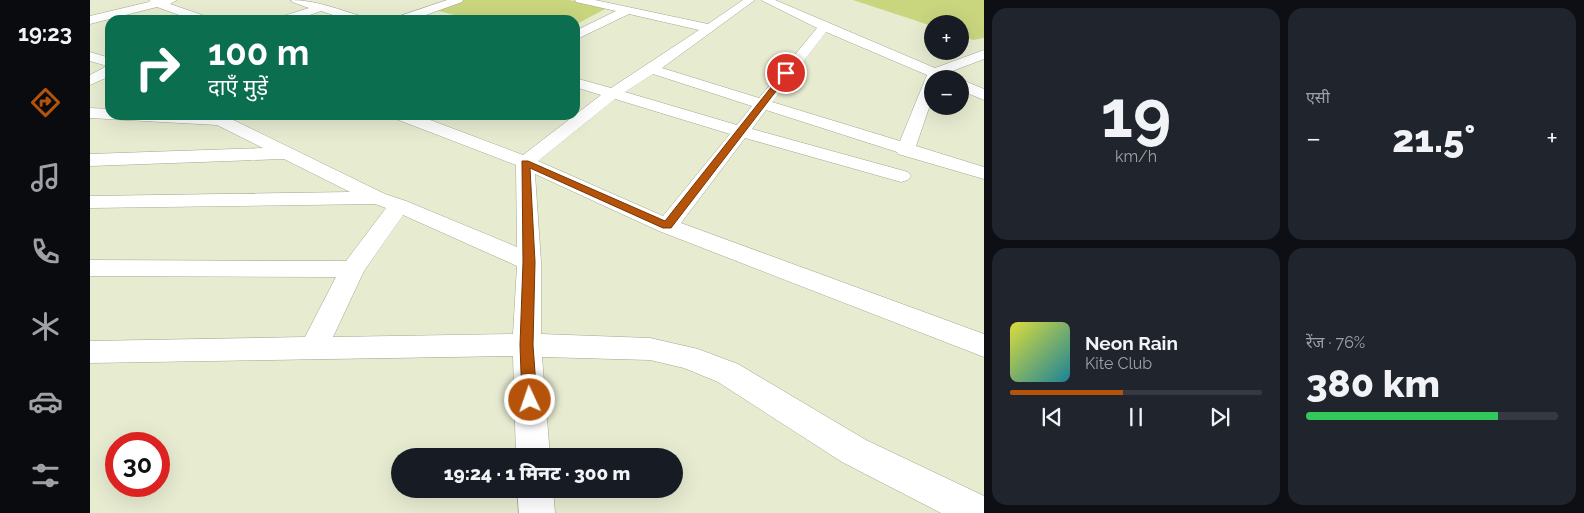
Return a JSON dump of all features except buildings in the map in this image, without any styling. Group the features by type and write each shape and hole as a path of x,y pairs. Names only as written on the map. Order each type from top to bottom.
{"street":[{"path":"112,0 149,15"},
{"path":"110,15 154,2 172,0"},
{"path":"296,0 343,15"},
{"path":"416,15 458,0"},
{"path":"581,0 709,28"},
{"path":"766,0 924,72"},
{"path":"580,119 613,93 651,69 744,1"},
{"path":"154,2 190,15"},
{"path":"299,15 336,3"},
{"path":"580,34 628,10"},
{"path":"425,12 437,15"},
{"path":"90,20 105,16"},
{"path":"667,226 742,132 761,104 824,27"},
{"path":"953,70 984,54"},
{"path":"651,69 905,150 984,173"},
{"path":"90,81 105,73"},
{"path":"580,83 742,132 901,176"},
{"path":"969,88 984,95"},
{"path":"905,150 924,107"},
{"path":"90,113 105,114"},
{"path":"218,120 388,202 529,262"},
{"path":"415,120 525,162 667,226 984,346"},
{"path":"525,162 579,120"},
{"path":"90,160 290,153"},
{"path":"525,162 529,262 526,345 532,448"},
{"path":"90,202 388,202"},
{"path":"314,347 388,202"},
{"path":"90,268 353,269"},
{"path":"90,352 526,345 650,349 688,357 728,372 854,451 979,513"},
{"path":"535,498 536,513"}],"green space":[{"path":"462,0 569,0 607,8 580,22 580,15 454,15 435,10"},
{"path":"853,0 984,0 984,38 969,39 969,15 924,15 924,23"}],"route":[{"path":"530,400 526,345 529,262 525,162 667,226 786,73"}]}
